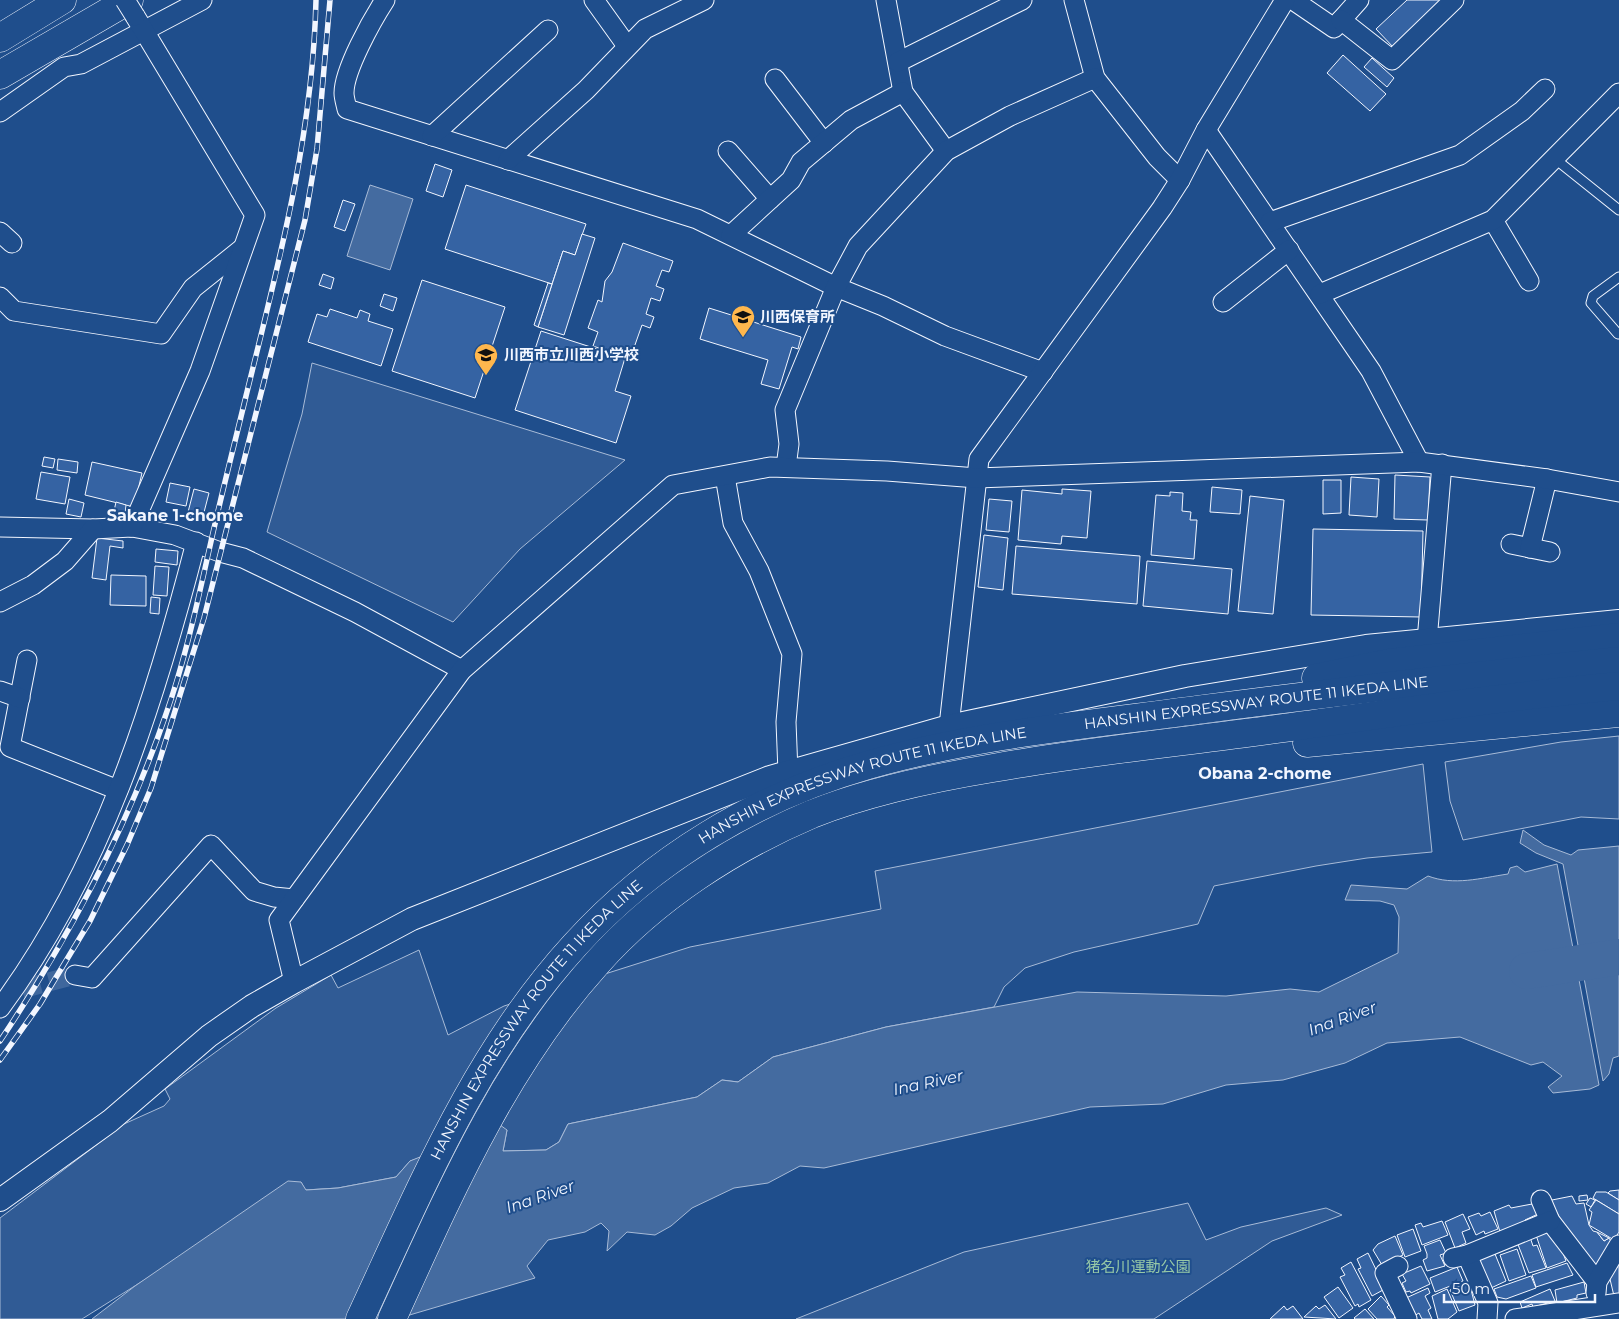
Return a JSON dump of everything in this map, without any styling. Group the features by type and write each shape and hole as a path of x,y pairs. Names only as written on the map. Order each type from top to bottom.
{"main road":[{"path":"0,38 62,0"},
{"path":"0,75 133,12"},
{"path":"1066,728 1388,664 1619,637"},
{"name":"HANSHIN EXPRESSWAY ROUTE 11 IKEDA LINE","path":"360,1319 452,1124 489,1057 530,999 574,945 624,895 674,856 735,819 799,789 868,765 937,749 1066,728 1388,685 1619,661"},
{"name":"HANSHIN EXPRESSWAY ROUTE 11 IKEDA LINE","path":"392,1319 456,1180 486,1121 554,1015 598,962 644,917 698,875 754,842 813,814 873,794 945,776 1079,754 1619,686"},
{"path":"945,776 1051,770 1308,742 1619,713"}],"street":[{"path":"0,112 64,67 82,64 133,12 202,0"},
{"path":"385,0 368,27 351,66 344,93 348,109 697,219 836,287 883,306 945,336 1043,372"},
{"path":"594,0 627,46"},
{"path":"508,160 586,90 645,29 683,5 704,0"},
{"path":"886,0 903,92 946,152"},
{"path":"898,62 1022,0"},
{"path":"1074,0 1095,78 1157,157 1180,180"},
{"path":"949,726 979,459 1180,180 1206,130 1285,0"},
{"path":"1293,0 1334,28 1359,0"},
{"path":"1341,20 1392,60 1454,0"},
{"path":"132,527 200,371 255,215 133,12"},
{"path":"432,136 548,30"},
{"path":"786,468 789,444 785,410 836,287 858,246 946,152 1010,116 1095,78"},
{"path":"775,79 824,143"},
{"path":"1270,222 1460,154 1522,111 1545,89"},
{"path":"731,234 791,180 801,162 851,120 903,92"},
{"path":"1320,294 1493,220 1619,93"},
{"path":"1206,130 1290,250 1371,371 1419,462"},
{"path":"728,151 770,199"},
{"path":"1493,220 1529,281"},
{"path":"0,297 14,311 161,334 193,288 243,248"},
{"path":"1223,302 1290,250"},
{"path":"294,982 279,920 462,670 673,485 770,467 887,471 977,478 1419,462 1547,479 1619,492"},
{"path":"1427,641 1442,464"},
{"path":"725,476 733,523 759,571 792,654 786,722 788,772"},
{"path":"1530,548 1547,479"},
{"path":"0,527 93,529 132,527 175,535 220,552 243,558 354,612 462,670"},
{"path":"0,602 33,585 65,561 93,529"},
{"path":"0,1008 17,990 63,908 108,817 149,710 173,632 196,542"},
{"path":"1511,544 1550,552"},
{"path":"0,1200 110,1121 209,1036 252,1006 294,982 412,920 788,772 949,726 1185,676 1366,646 1619,621"},
{"path":"27,660 10,747 118,790"},
{"path":"0,691 20,698"},
{"path":"74,975 92,978 211,845 254,891 274,897 294,899"},
{"path":"1540,1200 1550,1221 1597,1282"},
{"path":"1487,1319 1488,1303 1460,1257 1550,1221"},
{"path":"1585,1314 1596,1293 1597,1282 1619,1245"},
{"path":"1398,1266 1385,1273 1407,1319"},
{"path":"1514,1319 1585,1314 1619,1303"}],"lane":[{"path":"1554,158 1619,210"},
{"path":"1618,334 1591,303 1593,296 1619,277"}],"shaded area":[{"path":"312,363 625,460 520,549 453,622 267,532 302,414"},
{"path":"1619,736 1619,819 1581,817 1463,840 1450,801 1445,762 1561,742"},
{"path":"1423,764 1432,852 1367,858 1214,886 1198,924 1074,952 1025,968 1004,987 994,1007 886,1027 773,1057 738,1082 722,1080 697,1097 568,1124 559,1142 546,1150 503,1151 507,1130 410,1161 396,1177 338,1188 305,1190 301,1182 82,1319 0,1319 0,1218 124,1124 164,1106 170,1099 165,1089 276,1008 331,975 338,988 419,950 448,1035 504,1006 690,947 881,909 875,871"},
{"name":"猪名川運動公園","path":"1188,1203 1206,1240 1241,1227 1326,1208 1342,1215 1272,1241 1154,1319 796,1319 964,1252"}],"water":[{"path":"370,185 413,199 390,270 347,256"},
{"path":"1523,830 1544,845 1571,855 1578,850 1619,846 1619,1056 1613,1058 1609,1074 1603,1081 1563,864 1536,853 1520,843"},
{"path":"1557,864 1599,1085 1590,1089 1553,1093 1548,1087 1562,1076 1543,1062 1531,1065 1460,1037 1387,1043 1345,1063 1283,1080 1226,1085 1163,1104 1090,1107 824,1168 800,1166 768,1183 734,1188 692,1208 671,1226 655,1235 627,1232 607,1251 609,1231 601,1223 585,1232 548,1240 527,1266 535,1278 396,1319 92,1319 135,1286 288,1181 301,1182 306,1190 338,1188 396,1177 410,1161 500,1125 507,1130 503,1151 546,1150 559,1142 568,1124 697,1097 722,1080 738,1082 773,1057 886,1027 1077,992 1226,996 1290,989 1319,992 1398,953 1399,917 1394,905 1380,901 1345,900 1351,885 1407,889 1428,876 1458,881 1508,874 1510,868 1517,866 1525,872"}],"building":[{"path":"1407,0 1444,0 1394,48 1376,29"},
{"path":"1343,55 1386,94 1370,111 1327,73"},
{"path":"1372,58 1394,78 1387,87 1364,67"},
{"path":"435,164 452,170 443,197 426,191"},
{"path":"466,185 586,224 575,255 563,251 552,284 445,249"},
{"path":"343,200 355,204 345,231 334,227"},
{"path":"582,234 595,238 564,335 538,327 563,251 575,255"},
{"path":"623,243 673,261 669,272 662,270 656,286 664,289 660,301 651,298 646,314 654,317 650,328 642,325 630,359 593,346 598,332 588,328 598,300 602,302 605,281 612,272"},
{"path":"323,274 334,278 331,289 319,285"},
{"path":"422,280 505,307 475,398 392,371"},
{"path":"548,283 552,284 538,327 534,325"},
{"path":"384,294 397,298 393,311 380,306"},
{"path":"709,308 801,337 798,349 792,347 779,389 761,384 768,360 700,339"},
{"path":"330,309 357,318 360,310 370,314 368,321 393,329 381,366 308,342 317,314 327,317"},
{"path":"541,331 625,358 615,391 631,396 616,443 515,410"},
{"path":"44,457 55,459 53,468 42,466"},
{"path":"58,459 78,462 77,473 57,470"},
{"path":"92,462 142,473 134,507 85,495"},
{"path":"41,472 70,477 65,504 36,499"},
{"path":"1395,475 1430,477 1428,520 1394,519"},
{"path":"1351,477 1379,479 1377,517 1349,515"},
{"path":"1323,480 1341,480 1341,513 1323,514"},
{"path":"170,483 190,487 186,506 166,502"},
{"path":"1212,487 1242,490 1240,514 1210,512"},
{"path":"194,489 209,493 202,520 187,516"},
{"path":"1062,489 1091,491 1087,538 1062,536 1061,544 1018,540 1022,490 1062,494"},
{"path":"1170,492 1183,493 1182,511 1191,512 1190,520 1197,520 1194,559 1151,555 1156,495 1170,496"},
{"path":"1250,496 1284,500 1273,614 1238,611"},
{"path":"69,499 84,503 81,517 66,514"},
{"path":"989,499 1012,501 1009,532 986,530"},
{"path":"116,502 126,505 125,514 114,511"},
{"path":"1313,529 1423,531 1421,617 1311,615"},
{"path":"984,535 1008,538 1003,590 978,587"},
{"path":"97,538 123,541 123,548 110,546 106,580 92,578"},
{"path":"1016,546 1140,556 1137,604 1012,594"},
{"path":"156,549 178,551 177,565 155,562"},
{"path":"1147,561 1232,569 1228,614 1143,606"},
{"path":"155,566 169,567 167,596 153,595"},
{"path":"111,575 146,576 146,606 110,605"},
{"path":"151,597 160,598 159,614 150,613"},
{"path":"1619,1190 1619,1200 1608,1193 1610,1191"},
{"path":"1596,1192 1606,1192 1619,1200 1619,1214 1593,1198"},
{"path":"1587,1195 1588,1200 1579,1201 1579,1196"},
{"path":"1572,1196 1576,1204 1584,1203 1589,1225 1593,1231 1597,1232 1604,1241 1609,1238 1612,1243 1596,1267 1547,1201"},
{"path":"1590,1198 1595,1200 1591,1207 1586,1204"},
{"path":"1596,1200 1619,1214 1619,1232 1614,1240 1589,1225 1592,1212 1589,1210"},
{"path":"1532,1204 1538,1214 1525,1220 1526,1222 1500,1232 1494,1211 1509,1205 1511,1208"},
{"path":"1490,1212 1498,1229 1485,1234 1484,1231 1476,1235 1468,1217 1479,1213 1481,1216"},
{"path":"1463,1214 1470,1229 1462,1232 1466,1243 1455,1248 1445,1222"},
{"path":"1442,1221 1448,1235 1422,1245 1415,1225 1421,1223 1423,1227"},
{"path":"1413,1229 1421,1251 1405,1257 1397,1235"},
{"path":"1544,1232 1552,1234 1560,1245 1566,1261 1547,1268 1536,1235"},
{"path":"1597,1232 1609,1238 1604,1241"},
{"path":"1395,1236 1403,1255 1382,1265 1373,1250 1378,1244"},
{"path":"1530,1237 1533,1246 1537,1245 1546,1268 1529,1273 1517,1242"},
{"path":"1440,1240 1446,1253 1440,1255 1445,1266 1427,1271 1423,1260 1427,1258 1424,1246"},
{"path":"1517,1249 1526,1275 1509,1281 1500,1255"},
{"path":"1368,1253 1384,1286 1381,1287 1383,1290 1372,1296 1358,1269 1361,1268 1357,1259"},
{"path":"1495,1254 1506,1281 1491,1288 1478,1260"},
{"path":"1351,1262 1371,1300 1359,1307 1358,1304 1355,1306 1340,1277 1345,1275 1341,1268"},
{"path":"1619,1262 1619,1295 1614,1296 1609,1275 1617,1268 1617,1263"},
{"path":"1567,1263 1573,1275 1536,1287 1532,1275"},
{"path":"1421,1266 1430,1284 1411,1293 1410,1291 1406,1292 1402,1283 1406,1281 1402,1274"},
{"path":"1457,1267 1463,1281 1435,1292 1430,1278"},
{"path":"1531,1276 1536,1288 1506,1299 1497,1297 1494,1289"},
{"path":"1469,1282 1475,1305 1459,1311 1450,1290"},
{"path":"1584,1282 1586,1293 1577,1295 1577,1298 1557,1303 1555,1290"},
{"path":"1338,1287 1353,1308 1339,1318 1324,1297"},
{"path":"1428,1288 1430,1293 1425,1296 1431,1308 1428,1310 1432,1319 1422,1319 1419,1313 1414,1316 1406,1298"},
{"path":"1447,1289 1457,1312 1448,1319 1438,1319 1432,1296"},
{"path":"1550,1289 1555,1301 1533,1307 1532,1304 1522,1308 1520,1302"},
{"path":"1381,1296 1389,1305 1387,1307 1395,1316 1394,1319 1377,1319 1368,1309"},
{"path":"1325,1305 1336,1319 1304,1317 1316,1306 1319,1309"},
{"path":"1284,1306 1287,1310 1293,1306 1303,1319 1270,1319"},
{"path":"1365,1309 1374,1319 1354,1318"}],"waterway":[{"name":"Ina River","path":"1527,971 1619,957"}],"tunnel":[{"path":"22,989 75,975"}],"railway":[{"path":"0,1041 72,924 113,844 149,760 179,675 292,200 308,101 316,0"},
{"path":"0,1060 40,1004 90,921 127,845 151,788 204,618 305,220 317,149 330,0"}],"place":[{"name":"川西保育所","path":"743,338"},
{"name":"川西市立川西小学校","path":"486,376"}],"district":[{"name":"Sakane 1-chome","path":"175,515"},
{"name":"Obana 2-chome","path":"1265,773"}]}
